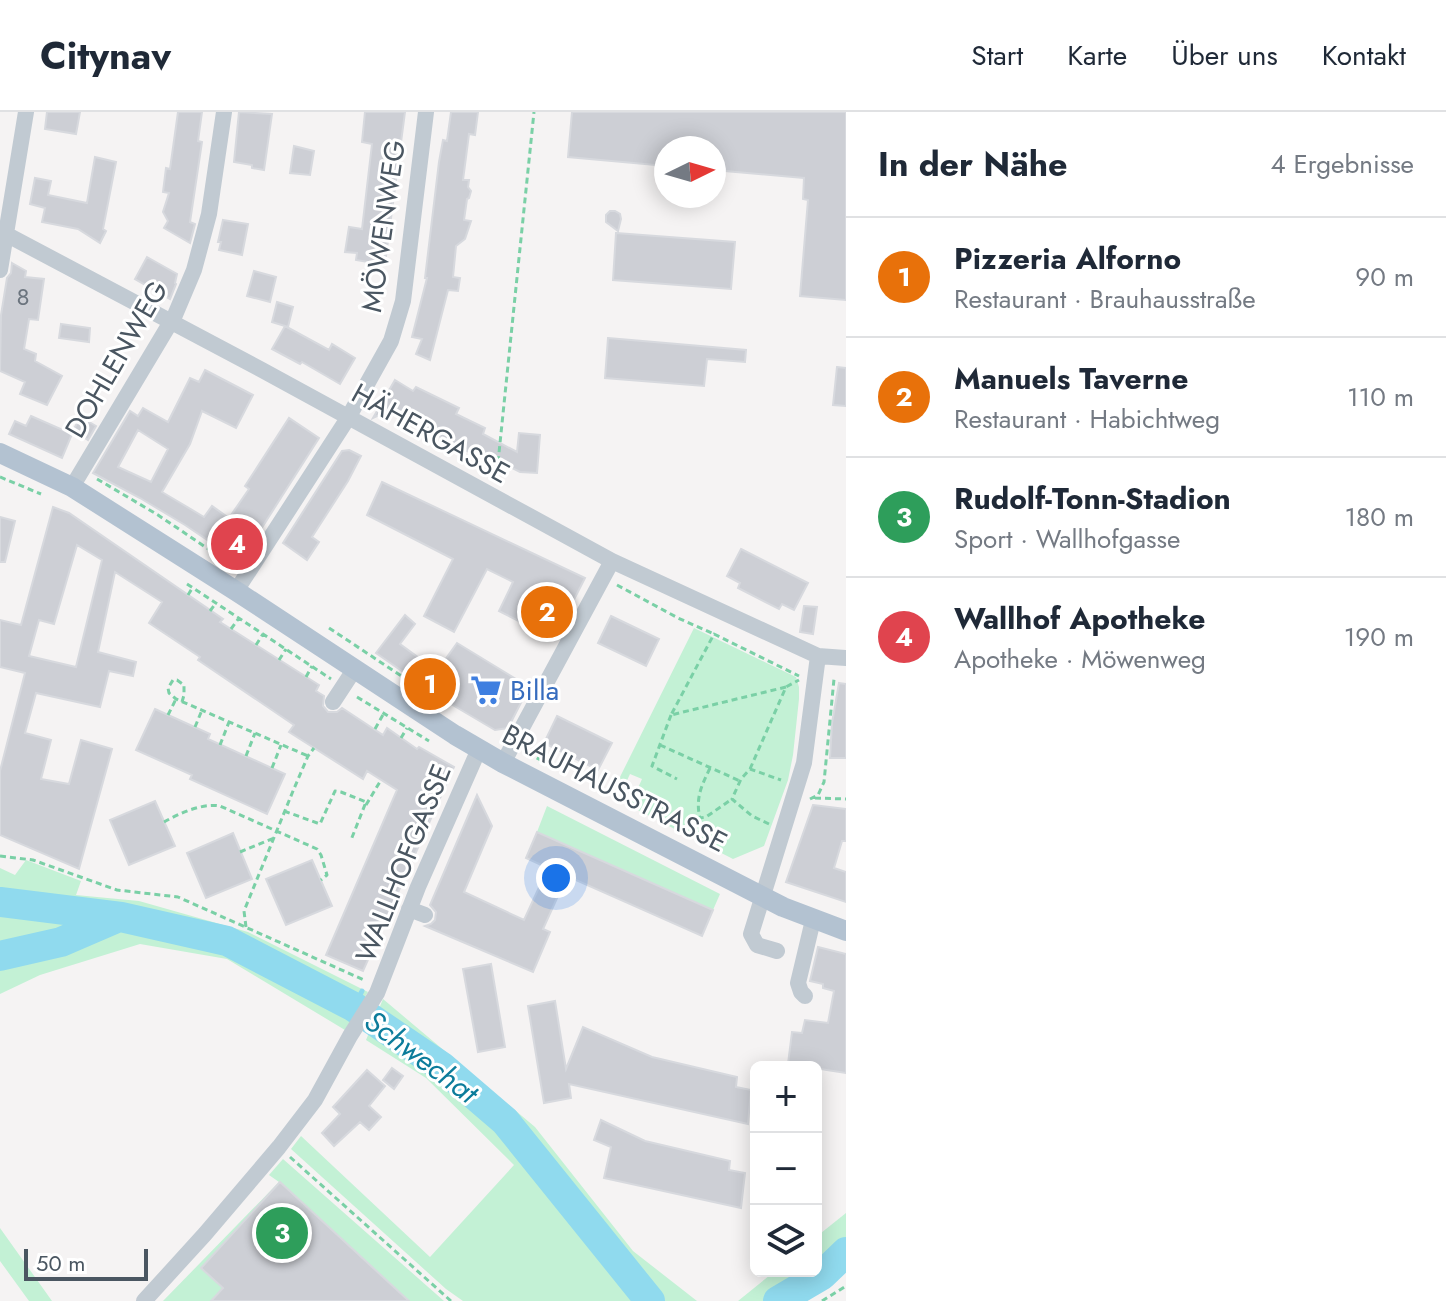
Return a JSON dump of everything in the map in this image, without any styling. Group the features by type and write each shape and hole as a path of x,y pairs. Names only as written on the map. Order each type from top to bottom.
{"main road":[{"name":"BRAUHAUSSTRASSE","path":"0,453 77,479 240,582 354,670 479,749 507,755 763,897 846,931"}],"street":[{"path":"0,270 3,232 26,112"},
{"name":"DOHLENWEG","path":"77,479 171,322 194,270 209,214 224,112"},
{"name":"MÖWENWEG","path":"240,582 348,418 391,341 403,301 426,112"},
{"name":"HÄHERGASSE","path":"3,232 612,561 818,656 846,658"},
{"path":"507,755 612,561"},
{"path":"777,951 757,945 751,934 804,763 818,656"},
{"path":"333,702 354,670"},
{"name":"WALLHOFGASSE","path":"144,1301 205,1234 315,1100 379,990 409,909 479,749"},
{"path":"409,909 425,915"},
{"path":"805,996 798,983 813,920"}],"path":[{"path":"494,497 534,112"},
{"path":"77,479 116,489 158,515 240,582"},
{"path":"612,583 805,678 786,687 671,715"},
{"path":"188,595 193,587"},
{"path":"210,611 216,603"},
{"path":"231,629 239,618"},
{"path":"329,628 403,677"},
{"path":"256,645 263,634"},
{"path":"677,779 652,766 671,715 714,634"},
{"path":"279,660 286,649"},
{"path":"306,677 312,666"},
{"path":"182,702 184,685 173,680 168,688 176,699 182,702 255,733 281,745 308,756"},
{"path":"710,768 698,794 700,818 732,799 740,781 750,769 786,687"},
{"path":"168,715 176,699"},
{"path":"195,727 202,710"},
{"path":"375,729 384,713"},
{"path":"220,745 229,722"},
{"path":"401,738 407,728"},
{"path":"246,756 255,733"},
{"path":"272,768 281,745"},
{"path":"660,745 740,781"},
{"path":"246,927 244,911 284,811 314,748"},
{"path":"507,755 526,752 550,765"},
{"path":"750,769 787,782"},
{"path":"351,840 381,780"},
{"path":"284,811 320,824 333,794 338,791 366,802 366,805"},
{"path":"811,798 846,799"},
{"path":"732,799 752,816 774,826"},
{"path":"164,822 176,815 210,805 220,806 317,849 327,875 321,880"},
{"path":"240,852 274,838"},
{"path":"0,856 33,860 117,890 178,897 379,990"},
{"path":"279,1147 451,1301"},
{"path":"822,1301 846,1286"}],"green space":[{"path":"694,628 796,677 799,687 788,780 764,846 733,859 630,806 642,779 630,774 624,787 617,783"},
{"path":"547,806 720,894 713,910 537,832"},
{"path":"26,860 81,881 76,895 139,901 248,932 368,992 345,1030 227,959 140,944 40,975 0,994 0,868 15,875"},
{"path":"383,999 535,1127 633,1251 697,1301 463,1301 291,1149 301,1136 430,1257 514,1165 426,1078 366,1040"},
{"path":"283,1159 444,1301 163,1301 279,1182 269,1175"},
{"path":"846,1213 846,1263 807,1301 738,1301 768,1277 822,1277 822,1232"},
{"path":"0,1228 52,1301 29,1301 0,1261"}],"building":[{"path":"47,112 80,112 76,134 45,129"},
{"path":"178,112 202,112 198,141 202,142 190,222 195,224 190,243 164,228 168,221 163,212 169,193 163,192 166,168 170,169"},
{"path":"239,112 272,114 264,170 234,162"},
{"path":"365,112 405,112 386,256 381,256 380,264 356,260 357,253 345,252 349,227 362,229 372,144 362,142"},
{"path":"451,112 478,112 475,135 469,134 463,180 469,180 471,191 464,220 471,221 465,239 456,246 453,277 460,278 458,291 448,290 430,360 416,354 422,339 412,337 427,278 439,162 443,140 447,141"},
{"path":"572,112 846,112 846,300 800,296 808,200 803,199 804,178 726,171 726,136 654,136 654,165 568,157"},
{"path":"294,146 314,151 310,175 290,173"},
{"path":"95,157 116,162 103,229 106,231 100,243 78,229 42,222 45,208 30,204 35,178 51,181 48,195 87,203"},
{"path":"610,211 620,214 618,231 606,222"},
{"path":"223,220 248,224 242,255 219,250"},
{"path":"616,233 735,242 731,289 613,280"},
{"path":"147,257 177,274 170,299 135,279"},
{"path":"12,263 26,271 25,277 44,279 38,320 29,319 24,349 36,354 35,361 62,376 47,405 20,394 25,382 0,371 1,315"},
{"path":"254,271 276,277 270,302 247,296"},
{"path":"277,302 293,307 288,327 272,322"},
{"path":"61,324 90,328 89,342 59,338"},
{"path":"285,326 329,350 332,344 355,358 340,384 272,349"},
{"path":"608,338 746,350 745,362 707,359 704,386 605,378"},
{"path":"837,367 846,368 846,406 833,405"},
{"path":"205,370 253,395 236,428 202,411 190,444 162,492 204,517 212,506 229,518 249,489 245,486 289,418 319,438 240,562 185,525 93,473 130,411 138,416 143,408 168,422 190,378 199,382","holes":["138,430 168,449 151,482 118,467"]},
{"path":"395,380 413,391 416,387 459,408 456,414 485,428 483,434 517,452 519,433 540,435 537,473 520,472 475,449 473,454 390,410 373,418"},
{"path":"31,416 72,434 62,458 9,434 15,421 26,426"},
{"path":"81,417 96,426 88,440 73,430"},
{"path":"349,450 361,456 312,537 319,542 307,560 283,543 342,451"},
{"path":"382,482 585,578 554,639 499,611 513,582 487,569 454,632 424,616 453,559 367,515"},
{"path":"53,507 69,513 223,619 220,622 319,685 316,691 324,696 323,706 328,712 337,712 342,708 383,735 387,728 417,749 419,747 454,767 363,971 326,955 397,790 367,771 363,779 289,732 294,725 149,623 162,602 115,572 98,652 136,662 133,676 109,671 100,707 36,693 25,733 51,740 41,779 69,784 81,740 112,749 79,869 0,835 0,771 25,673 0,667 0,620 21,625","holes":["77,545 102,560 76,667 29,656 39,620 54,624"]},
{"path":"0,517 15,521 5,562 0,562"},
{"path":"741,549 808,583 794,610 782,604 779,609 738,588 740,583 727,576"},
{"path":"804,606 817,607 813,634 800,632"},
{"name":"Billa","path":"405,615 415,624 400,644 437,671 457,643 529,687 508,728 495,730 439,697 376,653"},
{"path":"611,616 659,639 646,666 598,643"},
{"path":"839,683 846,684 846,758 830,758 832,723"},
{"path":"155,709 210,734 208,739 285,774 267,814 136,750"},
{"path":"557,716 612,743 598,770 544,743"},
{"path":"477,795 492,826 464,892 524,920 548,868 526,858 537,832 713,910 702,936 567,876 543,929 550,932 533,972 425,926 435,920 436,912 430,905"},
{"path":"155,801 175,846 129,865 110,820"},
{"path":"813,805 846,809 846,841 842,841 834,868 846,872 846,902 786,882"},
{"path":"233,833 252,879 206,898 187,853"},
{"path":"312,860 332,906 286,925 266,879"},
{"path":"818,947 846,954 846,1073 822,1069 822,1061 788,1061 792,1032 802,1033 805,1020 828,1023 834,991 810,981"},
{"path":"491,964 505,1047 478,1052 463,969"},
{"path":"555,1001 566,1069 583,1027 652,1057 737,1077 736,1087 750,1090 748,1124 569,1084 571,1098 544,1103 528,1006"},
{"path":"392,1068 403,1076 394,1089 383,1080"},
{"path":"367,1070 385,1086 369,1106 381,1117 369,1130 360,1122 334,1146 322,1133 340,1114 333,1107"},
{"path":"601,1120 645,1141 730,1161 729,1170 745,1173 741,1208 604,1178 611,1147 594,1140"},
{"path":"280,1182 409,1301 211,1301 223,1288 201,1268"}],"waterway":[{"name":"Schwechat","path":"0,902 121,917 227,941 354,1007 442,1067 505,1121 650,1301"},
{"name":"Schwechat","path":"0,956 61,942 119,917"},
{"path":"354,1007 362,991"},
{"name":"Schwechat","path":"778,1301 822,1275 846,1252"}],"place":[{"name":"Wallhof Apotheke","path":"237,544"},
{"name":"Manuels Taverne","path":"547,612"},
{"name":"Pizzeria Alforno","path":"430,684"},
{"name":"Billa","path":"486,690"},
{"name":"Rudolf-Tonn-Stadion","path":"282,1233"}]}
